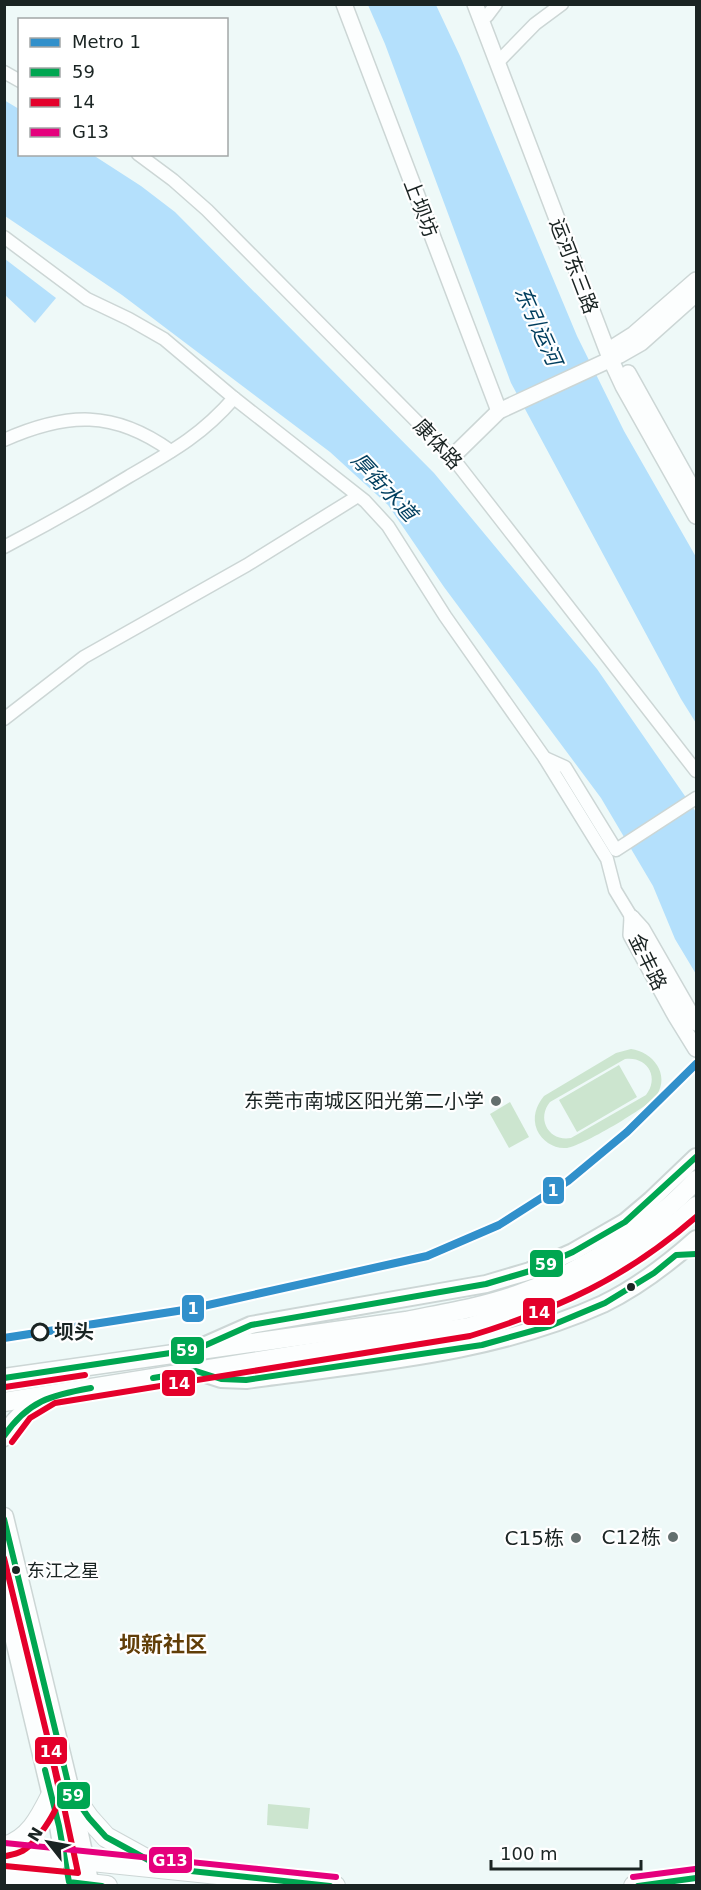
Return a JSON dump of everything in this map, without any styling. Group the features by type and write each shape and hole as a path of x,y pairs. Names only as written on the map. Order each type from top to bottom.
{"highway":[{"path":"4,1849 17,1844 60,1794 89,1818 106,1837 163,1868"},
{"path":"4,1849 64,1858 335,1886"},
{"path":"4,1877 96,1885"},
{"path":"4,1877 18,1886"},
{"path":"634,1886 696,1878"}],"main road":[{"path":"197,1349 251,1324 486,1284 530,1271 573,1252 625,1222 696,1157"},
{"path":"4,1402 469,1327 525,1301 624,1241 656,1217 696,1180"},
{"path":"4,1378 406,1321 525,1301 591,1281 635,1255 669,1230 696,1206"},
{"path":"196,1371 221,1379 246,1380 482,1345 550,1326 605,1303 654,1273 696,1239"},
{"path":"676,1255 696,1254"},
{"path":"4,1437 12,1424 29,1407 52,1395"},
{"path":"4,1517 60,1794 64,1858 69,1884"},
{"path":"4,1594 60,1794 96,1885"}],"street":[{"name":"上坝坊","path":"344,4 499,411"},
{"name":"运河东三路","path":"475,4 500,60 615,353 623,386 696,516"},
{"path":"500,60 535,24 562,4"},
{"name":"运河东三路","path":"489,8 500,60"},
{"path":"4,72 18,80"},
{"name":"康体路","path":"141,156 207,210 452,457 696,771"},
{"path":"4,237 87,299 164,339 234,398 358,496 388,526 444,616 544,757 607,859 615,890 632,918"},
{"path":"615,353 696,280"},
{"path":"452,457 499,411 615,353 641,343 696,294"},
{"name":"运河东三路","path":"615,353 696,495"},
{"path":"7,542 74,510 188,441 215,420 234,398"},
{"path":"4,440 26,430 78,418 119,423 153,438 171,451"},
{"path":"4,719 84,657 247,565 358,496"},
{"path":"544,757 565,767 616,850 696,798"},
{"name":"金丰路","path":"632,918 642,929 696,1023"},
{"name":"金丰路","path":"632,918 631,935 696,1049"}],"green space":[{"path":"631,1049 646,1054 652,1059 662,1079 657,1095 629,1117 573,1146 557,1147 545,1141 537,1130 535,1121 537,1108 544,1096 616,1053","holes":["625,1059 633,1059 645,1064 649,1069 652,1081 646,1095 571,1138 563,1138 551,1133 547,1128 544,1115 550,1102"]},
{"path":"619,1065 637,1097 577,1132 559,1100"},
{"path":"510,1102 529,1137 509,1148 490,1114"},
{"path":"268,1804 310,1808 308,1829 267,1825"}],"water":[{"name":"东引运河","path":"368,5 436,5 460,56 577,336 624,431 696,557 696,723 511,383 385,44"},
{"name":"厚街水道","path":"4,100 18,108 18,156 95,156 141,186 175,212 434,473 597,669 696,812 696,974 675,939 653,886 601,798 444,587 388,505 330,452 122,295 5,216"},
{"path":"5,259 56,298 35,323 5,295"}],"metro line":[{"name":"1","path":"4,1338 190,1309 427,1256 499,1225 568,1181 627,1132 696,1064"}],"transit line":[{"name":"59","path":"4,1378 197,1349 251,1325 486,1284 530,1271 573,1252 625,1222 696,1157"},
{"name":"14","path":"12,1442 30,1418 55,1403 470,1336 502,1326 562,1303 617,1274 644,1258 696,1217"},
{"name":"59","path":"153,1378 196,1371 221,1379 246,1380 482,1345 550,1326 605,1303 654,1273 676,1255 696,1254"},
{"name":"14","path":"5,1387 85,1375"},
{"name":"59","path":"4,1436 13,1424 32,1407 52,1397 91,1388"},
{"name":"59","path":"4,1519 70,1791 89,1818 106,1837 163,1868 330,1886"},
{"name":"14","path":"4,1558 78,1873 5,1866"},
{"name":"14","path":"6,1856 20,1852 32,1843 45,1827 59,1801 60,1794 51,1753"},
{"name":"59","path":"45,1770 59,1826 69,1882 102,1886"},
{"name":"G13","path":"5,1843 336,1877"},
{"name":"G13","path":"633,1877 695,1869"},
{"name":"59","path":"638,1886 696,1878"}],"place":[{"name":"东莞市南城区阳光第二小学","path":"496,1101"},
{"name":"坝头","path":"40,1332"},
{"name":"C12栋","path":"673,1537"},
{"name":"C15栋","path":"576,1538"},
{"name":"东江之星","path":"16,1570"}],"district":[{"name":"坝新社区","path":"163,1644"}]}
